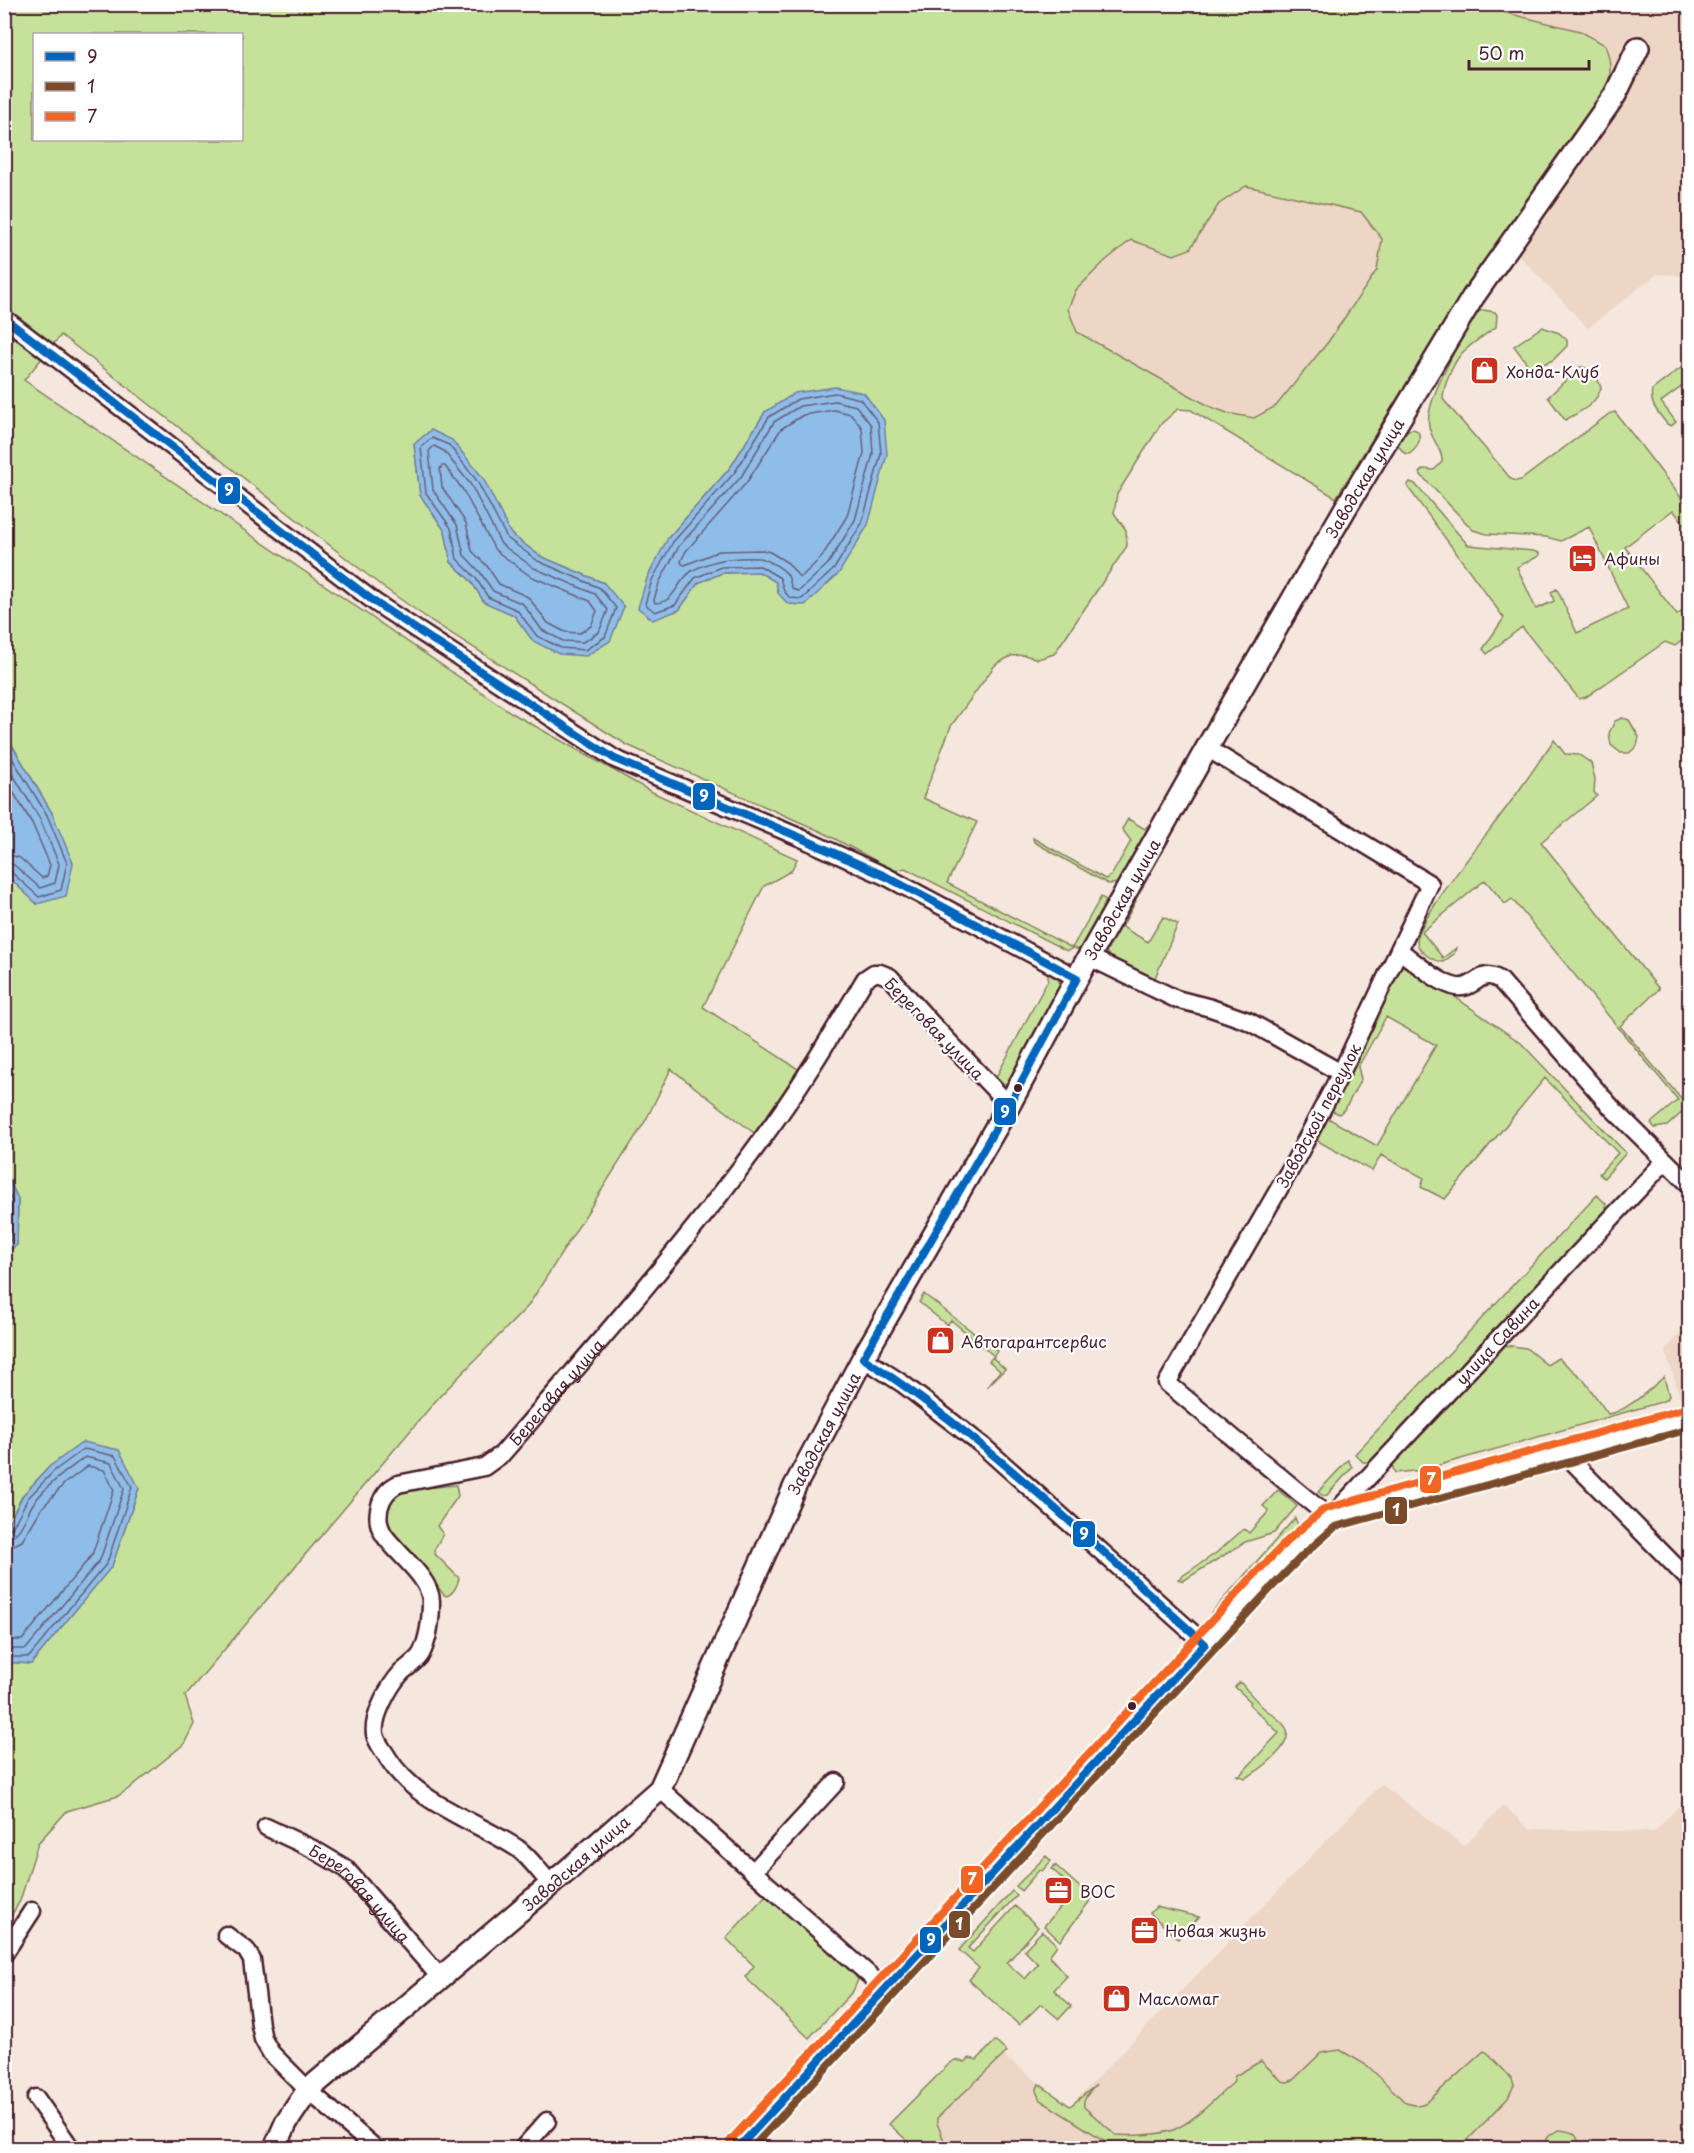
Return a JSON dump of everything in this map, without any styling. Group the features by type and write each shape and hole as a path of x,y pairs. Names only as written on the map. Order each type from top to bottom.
{"main road":[{"name":"улица Савина","path":"1172,1680 1295,1548 1330,1518 1689,1418"}],"street":[{"name":"Заводская улица","path":"275,2148 286,2123 308,2090 660,1789 795,1486 863,1358 1009,1105 1077,978 1345,509 1473,297 1614,95 1638,48"},
{"path":"4,318 376,603 615,759 800,837 887,877 1077,978"},
{"name":"Заводской переулок","path":"1207,748 1430,884 1341,1073 1296,1161 1167,1383 1330,1518"},
{"path":"1400,951 1453,986 1465,987 1489,975 1501,981 1612,1108 1689,1185"},
{"path":"1089,957 1176,999 1248,1021 1341,1073"},
{"name":"Береговая улица","path":"551,1884 519,1849 438,1804 410,1783 389,1760 375,1736 379,1713 392,1683 420,1655 429,1628 431,1607 429,1589 384,1534 380,1502 398,1484 484,1467 502,1454 649,1284 762,1140 804,1079 869,975 880,973 890,977 1009,1105"},
{"name":"улица Савина","path":"1330,1518 1665,1161"},
{"path":"863,1358 903,1384 983,1446 1205,1644"},
{"path":"1564,1453 1689,1581"},
{"path":"753,1872 836,1782"},
{"path":"660,1789 885,1989"},
{"name":"Береговая улица","path":"266,1827 313,1849 345,1868 440,1977"},
{"path":"4,1954 32,1911"},
{"path":"226,1935 246,1950 252,1960 260,2025 271,2053 308,2090 375,2148"},
{"path":"36,2098 71,2148"},
{"path":"523,2148 548,2121"}],"shaded area":[{"path":"1429,5 1689,5 1689,276 1657,274 1588,328 1448,181"},
{"path":"1246,186 1361,212 1382,239 1377,270 1328,342 1276,406 1254,418 1227,413 1209,406 1077,332 1068,309 1076,290 1105,261 1131,240 1174,255 1190,249 1219,204"},
{"path":"1689,1324 1689,1404 1683,1406 1665,1350"},
{"path":"1381,1784 1464,1846 1504,1805 1529,1829 1654,1832 1689,1796 1689,2148 942,2148 930,2118 1001,2054 1070,2106"}],"green space":[{"path":"1470,4 1580,31 1605,45 1610,64 1609,80 1594,113 1441,328 1336,498 1191,410 1178,409 1161,424 1117,494 1114,513 1126,530 1127,546 1054,654 1038,659 1024,655 1011,656 995,665 951,726 923,798 977,822 947,883 1072,948 1101,897 1107,901 1107,906 1083,948 1079,950 1073,948 1067,951 905,868 895,871 822,832 627,745 430,620 383,587 61,335 24,380 512,713 650,791 797,859 791,871 764,886 703,1007 801,1071 758,1136 671,1069 646,1120 528,1306 439,1397 185,1696 194,1724 184,1744 118,1796 67,1811 38,1843 20,1901 5,1926 5,1662 31,1664 112,1566 139,1488 50,1466 23,1495 5,1529 4,1253 17,1244 18,1199 4,1169 5,874 37,904 52,813 5,733 4,5","holes":["1246,186 1361,212 1382,239 1377,270 1328,342 1276,406 1254,418 1227,413 1209,406 1077,332 1068,309 1076,290 1105,261 1131,240 1174,255 1190,249 1219,204","765,412 778,593 776,582 759,572 722,573 698,583 679,610 653,619 668,538 730,468","414,444 498,509 511,534 540,556 604,583 533,641 514,615 484,602 471,581 451,562 445,531 420,495"]},
{"path":"1483,310 1495,312 1496,327 1461,354 1449,375 1443,399 1511,479 1521,480 1609,414 1615,412 1689,508 1689,522 1685,525 1673,510 1625,547 1677,615 1689,606 1689,635 1675,646 1665,642 1586,697 1579,699 1522,627 1487,654 1483,649 1504,618 1407,486 1410,482 1415,484 1468,545 1539,553 1539,556 1517,567 1536,609 1554,601 1551,592 1557,589 1577,633 1628,609 1589,527 1561,541 1546,537 1487,534 1473,530 1421,475 1420,472 1423,469 1434,470 1442,462 1441,453 1429,426 1433,400 1453,350 1473,314"},
{"path":"1542,327 1559,333 1567,340 1567,346 1553,360 1531,369 1514,346"},
{"path":"1689,362 1689,381 1661,402 1676,422 1671,426 1655,409 1652,390"},
{"path":"1580,367 1594,374 1601,388 1591,404 1565,420 1548,397"},
{"path":"1408,430 1418,431 1418,444 1409,454 1404,453 1398,445 1400,439"},
{"path":"1622,718 1629,720 1639,737 1637,746 1629,753 1621,753 1611,745 1609,733 1615,721"},
{"path":"1554,740 1565,754 1579,755 1591,763 1595,779 1594,792 1597,796 1541,842 1659,989 1620,1026 1688,1107 1667,1126 1655,1128 1651,1123 1678,1100 1512,899 1505,904 1485,880 1422,932 1443,958 1456,948 1454,954 1443,962 1439,961 1427,955 1418,945 1420,930 1442,894"},
{"path":"1128,819 1145,829 1149,824 1151,827 1120,883 1108,884 1034,842 1033,838 1105,879 1111,876 1131,841 1122,829"},
{"path":"1131,898 1136,901 1122,927 1148,942 1163,917 1178,924 1154,980 1113,960 1104,950"},
{"path":"1401,964 1409,965 1521,1043 1626,1153 1604,1178 1599,1174 1618,1153 1545,1078 1445,1199 1421,1187 1424,1178 1381,1155 1372,1171 1314,1139 1325,1119 1328,1118 1377,1146 1436,1045 1386,1017 1358,1067 1361,1079 1345,1109 1339,1114 1330,1110"},
{"path":"1048,973 1059,980 1060,988 1008,1083 1002,1084 994,1081 1048,980"},
{"path":"1597,1195 1606,1204 1603,1215 1370,1462 1363,1462 1355,1454"},
{"path":"924,1294 997,1351 993,1358 1005,1369 987,1387 1000,1371 989,1361 994,1356 951,1320 947,1325 919,1302"},
{"path":"1504,1345 1526,1348 1547,1365 1558,1358 1583,1379 1608,1414 1630,1405 1664,1377 1669,1396 1661,1402 1422,1470 1395,1473 1392,1465"},
{"path":"1348,1460 1352,1467 1327,1495 1323,1496 1318,1492"},
{"path":"456,1485 458,1496 437,1526 443,1534 434,1550 435,1554 459,1578 452,1593 447,1596 410,1550 402,1547 392,1537 387,1516 387,1501 406,1490"},
{"path":"1278,1490 1297,1506 1274,1533 1245,1542 1183,1581 1178,1579 1216,1553 1244,1529 1249,1533 1269,1511 1263,1506"},
{"path":"1295,1518 1298,1525 1218,1615 1214,1616 1211,1613"},
{"path":"1240,1682 1262,1706 1282,1723 1287,1735 1281,1749 1274,1757 1245,1778 1236,1775 1240,1775 1279,1733 1235,1687"},
{"path":"1032,1840 1036,1842 905,1980 902,1977"},
{"path":"1046,1856 1051,1861 1042,1871 1039,1870 1021,1891 1016,1886"},
{"path":"1055,1865 1092,1898 1060,1941 1044,1926 1071,1896 1065,1890 1069,1885 1052,1869"},
{"path":"1012,1891 1017,1895 968,1948 973,1952 1015,1906 1038,1927 1007,1963 1025,1979 1038,1964 1024,1950 1042,1931 1057,1945 1049,1956 1067,1976 1054,1990 1071,2006 1059,2019 1041,2004 1019,2025 969,1980 979,1968 959,1950"},
{"path":"767,1894 853,1972 858,1980 853,1991 809,2038 745,1977 754,1966 726,1938"},
{"path":"1156,1907 1199,1917 1178,1939 1150,1913"},
{"path":"881,1998 885,2002 813,2081 808,2077"},
{"path":"995,2041 1007,2052 937,2118 947,2148 915,2148 889,2124 949,2064 955,2060 965,2062 970,2058 977,2060"},
{"path":"1340,2050 1368,2066 1406,2103 1412,2105 1427,2102 1484,2051 1512,2079 1514,2085 1508,2098 1460,2148 1116,2148 1040,2100 1036,2091 1039,2084 1070,2106 1096,2085 1089,2092 1084,2107 1116,2135 1161,2133 1173,2130 1189,2121 1233,2083 1235,2076 1261,2061 1282,2081 1287,2082 1293,2080 1321,2053"},
{"path":"777,2115 782,2120 760,2145 759,2136"},
{"path":"1558,2130 1574,2134 1578,2139 1578,2148 1540,2148 1549,2136"}],"water":[{"path":"835,387 864,393 884,420 887,455 868,525 839,573 805,605 788,604 778,593 776,582 759,572 722,573 698,583 679,610 653,620 638,608 647,578 668,538 730,468 765,412 795,393"},
{"path":"431,430 452,440 483,478 511,534 540,556 604,583 624,607 610,641 586,656 559,654 533,641 514,615 484,602 471,581 451,562 445,531 420,495 414,444"},
{"path":"5,733 52,813 73,863 66,896 37,904 5,874"},
{"path":"4,1169 18,1199 17,1245 5,1253"},
{"path":"83,1442 119,1450 139,1488 112,1566 31,1664 5,1662 5,1529 23,1495 50,1466"}],"transit line":[{"name":"9","path":"4,318 376,603 615,759 887,877 1077,978 1009,1105 863,1358 909,1389 997,1458 1205,1644 738,2148"},
{"name":"7","path":"730,2141 1254,1575 1288,1540 1324,1509 1687,1408"},
{"name":"1","path":"752,2148 1270,1589 1335,1527 1690,1429"}],"place":[{"name":"Хонда-Клуб","path":"1485,371"},
{"name":"Афины","path":"1583,558"},
{"name":"Автогарантсервис","path":"940,1341"},
{"name":"ВОС","path":"1059,1891"},
{"name":"Новая жизнь","path":"1144,1930"},
{"name":"Масломаг","path":"1117,1998"}]}
